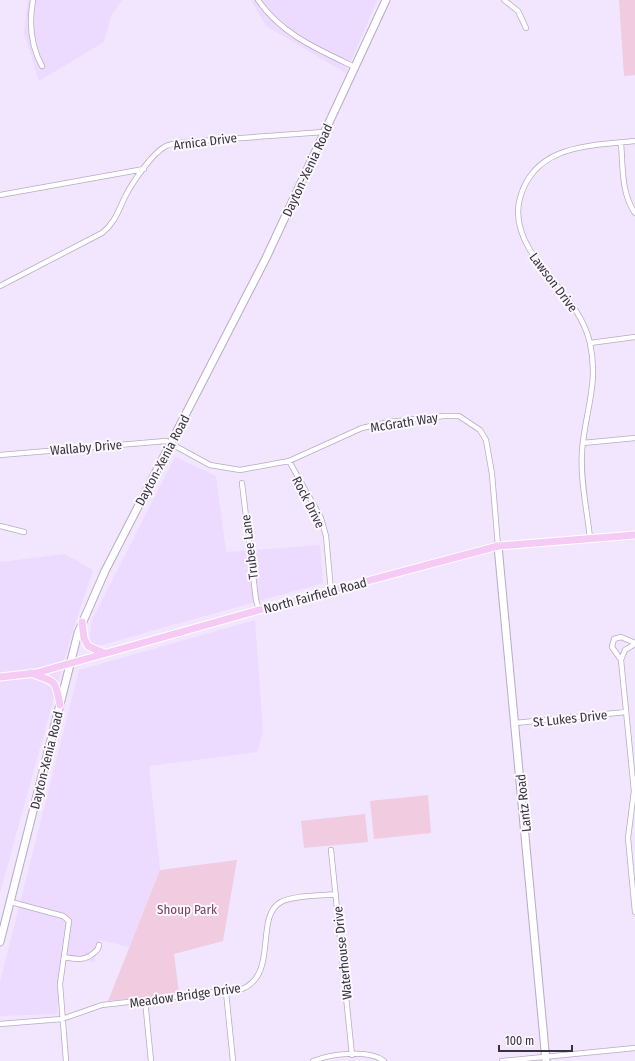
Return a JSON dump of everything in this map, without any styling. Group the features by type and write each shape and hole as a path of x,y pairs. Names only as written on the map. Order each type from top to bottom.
{"main road":[{"name":"Dayton-Xenia Road","path":"0,942 82,622 105,571 263,264 386,0"},
{"name":"North Fairfield Road","path":"0,678 31,673 71,663 259,610 498,546 635,535"},
{"name":"Lantz Road","path":"498,546 546,1059"},
{"path":"82,622 84,638 88,646 104,654"},
{"path":"31,673 53,681 56,684 60,705"}],"street":[{"path":"33,0 31,19 32,38 42,66"},
{"path":"258,0 273,18 295,36 317,50 355,67"},
{"path":"504,0 512,2 526,28"},
{"name":"Arnica Drive","path":"0,286 106,230 113,223 128,193 144,169 156,154 165,146 171,144 250,136 324,132"},
{"name":"Lawson Drive","path":"590,538 582,462 583,444 593,390 590,343 577,311 538,261 526,242 518,216 519,202 524,187 532,174 554,155 584,146 635,141"},
{"path":"621,143 626,192 630,206 635,213"},
{"path":"0,195 144,169"},
{"path":"590,343 635,338"},
{"name":"McGrath Way","path":"171,444 210,465 224,469 240,470 289,461 362,428 390,422 444,416 459,416 480,430 486,440 492,474 498,546"},
{"path":"583,444 635,438"},
{"name":"Wallaby Drive","path":"0,455 113,444 166,441 171,444"},
{"name":"Rock Drive","path":"289,461 321,518 326,536 332,591"},
{"name":"Trubee Lane","path":"242,483 256,600 259,610"},
{"path":"0,526 24,532"},
{"path":"621,660 612,647 614,639 621,637 635,644"},
{"path":"635,644 625,650 621,660 634,797 628,829 635,912"},
{"name":"St Lukes Drive","path":"515,723 626,712"},
{"path":"629,746 635,746"},
{"path":"629,849 635,849"},
{"name":"Waterhouse Drive","path":"331,850 352,1055"},
{"name":"Meadow Bridge Drive","path":"0,1024 62,1019 73,1017 100,1006 226,992 246,987 253,983 259,974 271,915 277,904 290,899 336,894"},
{"path":"11,902 67,918 70,925 60,984 66,1061"},
{"path":"64,956 80,960 87,959 98,949 99,945"},
{"path":"226,992 233,1061"},
{"path":"145,1000 151,1061"},
{"path":"502,1061 546,1059 635,1048"},
{"path":"313,1061 326,1057 369,1054 384,1061"}],"shaded area":[{"path":"28,0 122,0 111,16 104,42 39,81 24,33"},
{"path":"251,0 377,0 346,73 266,26"},
{"path":"175,457 216,476 226,552 320,545 323,583 98,646 89,642 92,620"},
{"path":"65,554 93,570 71,636 0,893 0,562"},
{"path":"255,620 263,732 257,752 149,766 160,870 129,947 100,940 94,962 61,957 57,1014 0,1016 0,982 79,670"}],"green space":[{"path":"619,0 635,0 635,75 624,76"},
{"path":"428,795 431,833 374,839 370,801"},
{"path":"365,814 368,842 304,848 301,821"},
{"name":"Shoup Park","path":"237,860 223,941 174,954 179,993 108,1001 160,870"}]}
